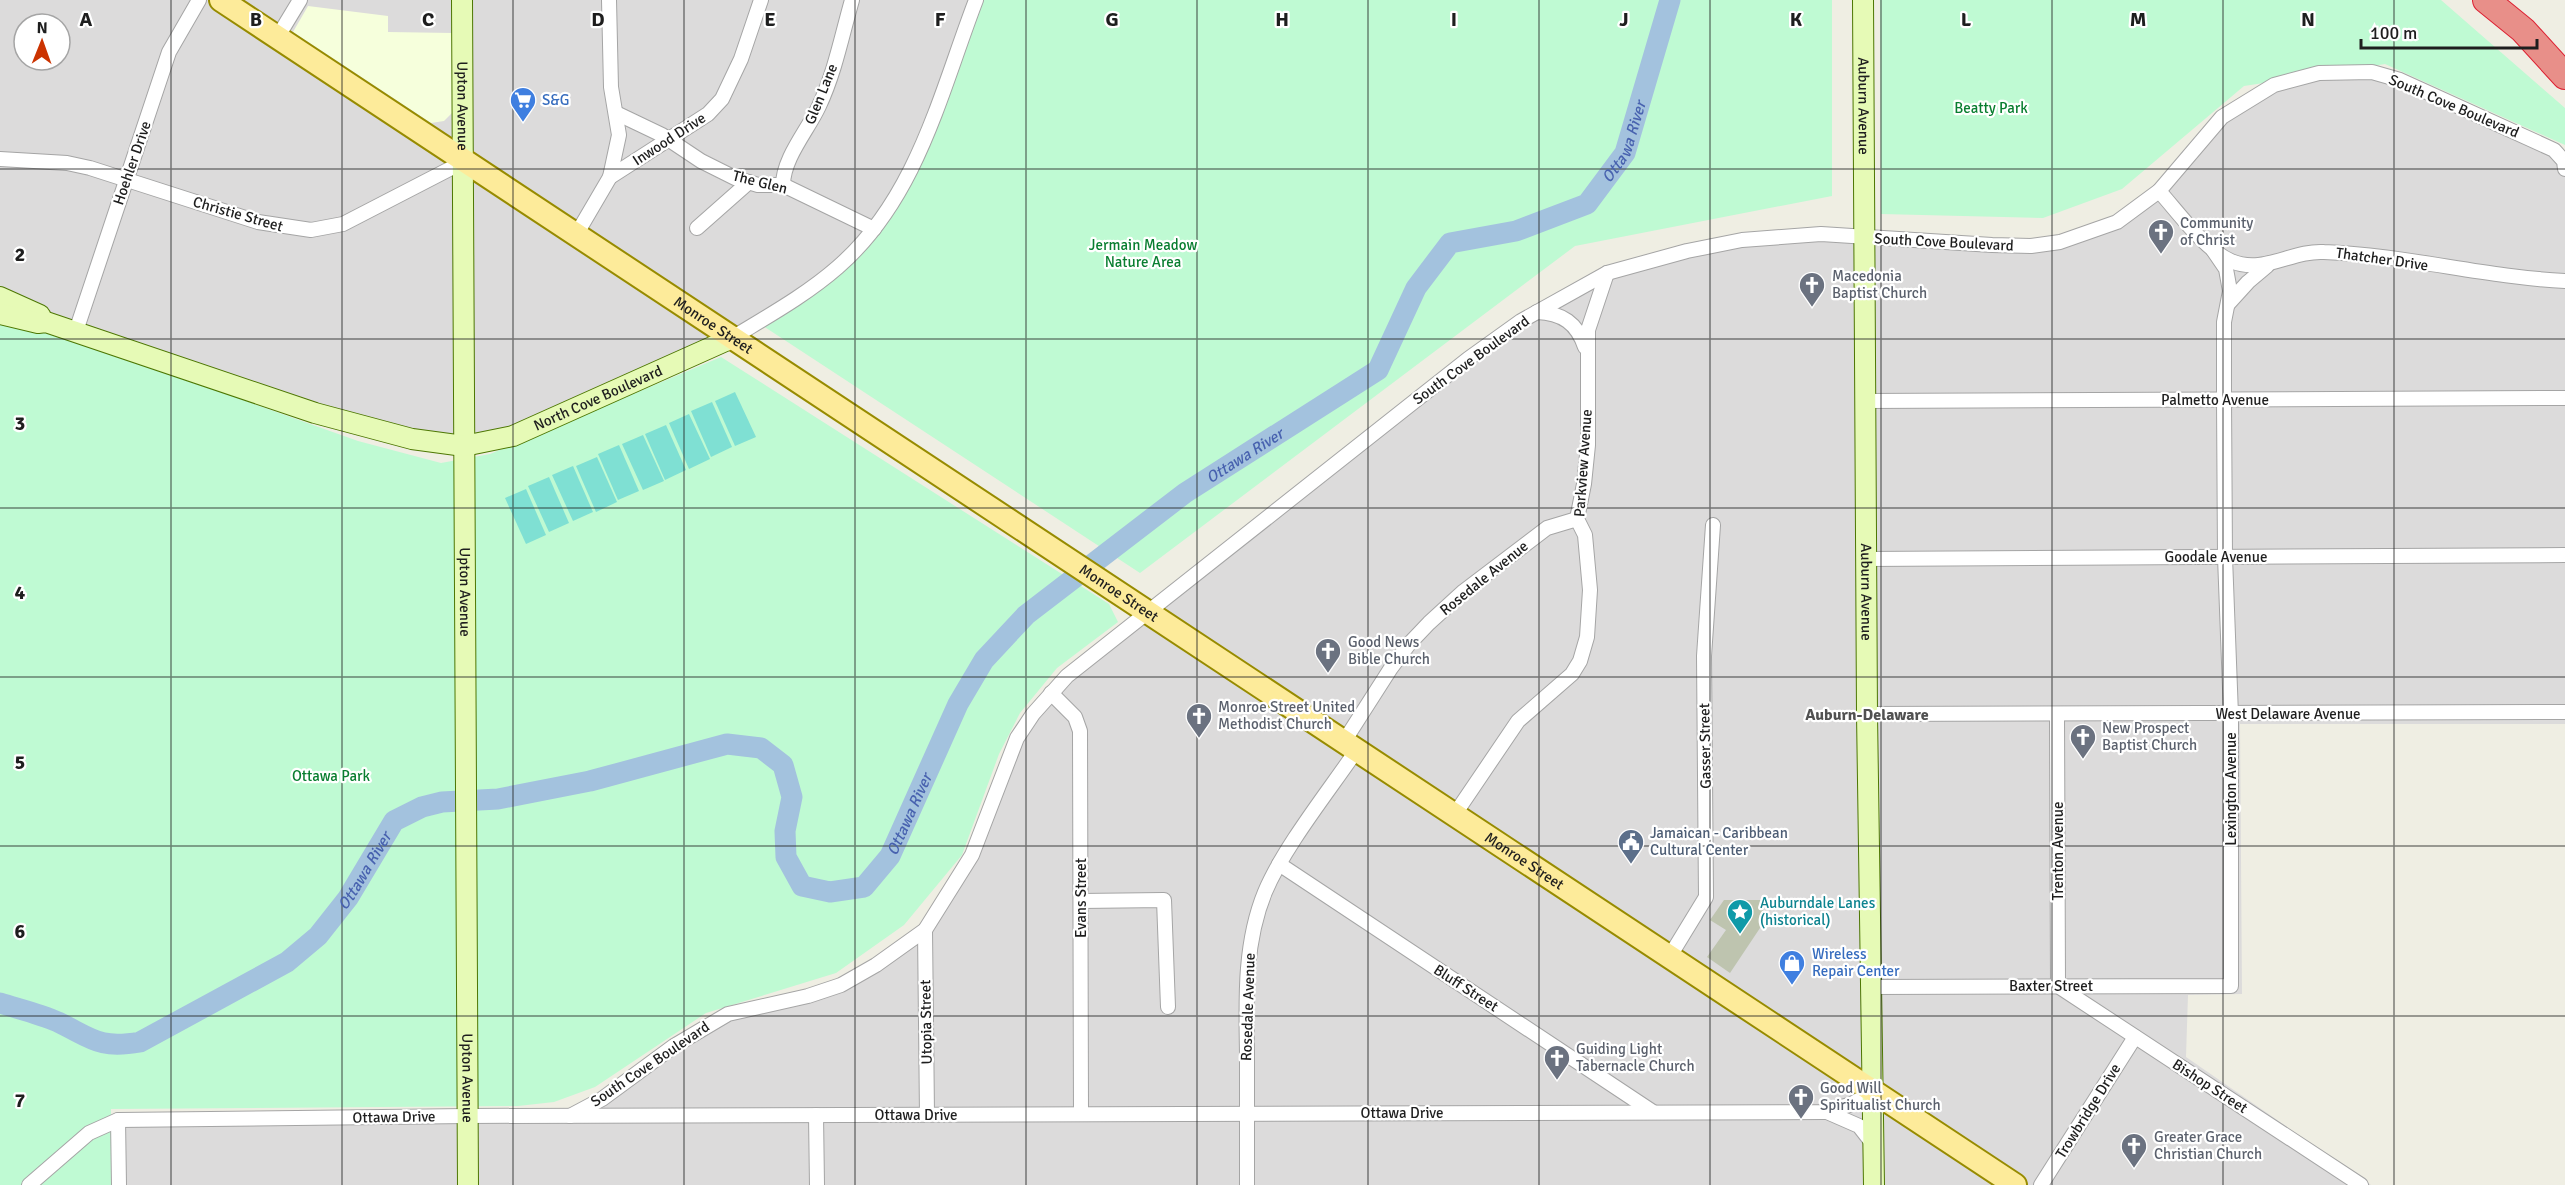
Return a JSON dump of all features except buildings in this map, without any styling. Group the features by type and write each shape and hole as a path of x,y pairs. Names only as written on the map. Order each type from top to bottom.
{"highway":[{"path":"2486,0 2523,30 2565,75"}],"main road":[{"name":"Monroe Street","path":"220,0 2015,1185"}],"street":[{"name":"Hoehler Drive","path":"76,331 169,52 200,0"},
{"path":"277,38 300,0"},
{"name":"Upton Avenue","path":"462,0 465,161 464,447 468,1185"},
{"path":"609,0 609,60 619,135 610,177"},
{"name":"Inwood Drive","path":"576,235 610,177 708,114 722,99 741,59 761,0"},
{"name":"Glen Lane","path":"783,185 787,165 819,106 832,75 852,0"},
{"name":"North Cove Boulevard","path":"0,314 38,323 46,322 76,331 315,413 412,439 464,447 513,436 732,338 805,293 839,266 874,230 902,190 947,85 976,0"},
{"name":"Auburn Avenue","path":"1863,0 1867,714 1874,1185"},
{"name":"South Cove Boulevard","path":"570,1116 602,1099 674,1046 728,1014 808,996 840,985 876,965 925,930 972,855 1017,738 1051,693 1140,607 1468,358 1538,312 1607,273 1687,251 1742,240 1821,234 2021,246 2060,242 2117,222 2159,191 2222,117 2274,86 2319,73 2373,72 2400,80 2554,150 2564,161 2565,169"},
{"name":"The Glen","path":"616,113 669,140 701,161 749,182 783,185 874,230"},
{"name":"Christie Street","path":"0,159 66,163 126,179 258,222 311,230 343,225 465,161"},
{"path":"697,228 749,182"},
{"name":"Thatcher Drive","path":"2159,191 2213,250 2230,261 2249,267 2320,251 2352,253 2509,277 2565,280"},
{"name":"Lexington Avenue","path":"2213,250 2226,269 2230,291 2224,322 2224,400 2225,557 2231,715 2231,986"},
{"path":"2228,304 2248,282 2270,264"},
{"name":"Parkview Avenue","path":"1455,814 1518,721 1572,674 1580,661 1587,637 1590,591 1585,535 1577,519 1588,445 1588,330 1607,273"},
{"name":"North Cove Boulevard","path":"0,297 42,316 46,322"},
{"name":"Parkview Avenue","path":"1538,312 1551,313 1574,325 1581,335 1587,352"},
{"name":"Palmetto Avenue","path":"1865,401 2565,398"},
{"name":"Rosedale Avenue","path":"1247,1185 1246,997 1250,947 1265,892 1279,864 1350,747 1391,669 1408,644 1464,591 1547,528 1577,519"},
{"name":"Gasser Street","path":"1670,956 1706,897 1704,656 1713,525"},
{"name":"Goodale Avenue","path":"1866,559 2565,555"},
{"name":"Evans Street","path":"1051,693 1075,717 1080,731 1081,1114"},
{"name":"West Delaware Avenue","path":"1867,714 2231,715 2565,712"},
{"name":"Trenton Avenue","path":"2057,715 2058,986"},
{"name":"Bluff Street","path":"1279,864 1653,1112"},
{"path":"1081,901 1164,900 1167,1006"},
{"name":"Utopia Street","path":"925,930 927,1114"},
{"name":"Bishop Street","path":"2058,986 2361,1185"},
{"name":"Baxter Street","path":"1871,987 2231,986"},
{"name":"Trowbridge Drive","path":"2041,1185 2135,1037"},
{"name":"Ottawa Drive","path":"29,1185 89,1132 118,1120 467,1116 1825,1112 1852,1104 1873,1091"},
{"name":"Ottawa Drive","path":"1825,1112 1859,1126 1873,1144"},
{"path":"816,1115 817,1185"},
{"path":"118,1120 119,1185"}],"shaded area":[{"path":"0,0 969,0 940,83 896,187 869,225 834,261 801,287 729,332 511,429 484,437 442,438 317,407 0,295"},
{"path":"308,6 388,16 388,32 453,33 452,113 444,121 431,123 293,32"},
{"path":"2372,72 2541,143 2565,169 2565,724 2240,724 2242,994 2188,995 2186,1057 2371,1185 119,1185 118,1120 570,1116 706,1027 840,985 925,930 972,855 1001,776 1051,693 1468,359 1607,273 1796,235 2031,246 2117,222 2159,191 2222,117 2274,85"},
{"path":"735,392 756,437 735,446 715,401"},
{"path":"712,402 732,447 711,457 691,411"},
{"path":"689,414 710,459 689,469 669,423"},
{"path":"666,425 686,470 665,480 645,434"},
{"path":"643,435 664,481 643,490 622,444"},
{"path":"619,445 639,491 618,500 598,454"},
{"path":"597,457 617,502 596,512 576,466"},
{"path":"573,466 593,512 573,521 552,475"},
{"path":"549,477 569,523 549,532 528,486"},
{"path":"526,489 546,535 526,544 505,498"},
{"path":"1724,900 1763,900 1764,922 1730,973 1707,957 1726,930 1710,920"}],"green space":[{"name":"Jermain Meadow Nature Area","path":"969,0 1832,0 1832,196 1575,246 1140,573 751,318 794,292 834,261 860,234 883,204 917,139"},
{"name":"Beatty Park","path":"1880,0 2441,0 2565,108 2565,145 2385,64 2244,86 2122,189 2043,218 1881,214"},
{"name":"Ottawa Park","path":"0,323 72,339 358,441 441,463 490,454 721,357 1109,604 1118,622 1057,668 1020,713 999,754 962,855 904,925 836,973 706,1013 595,1087 554,1102 518,1106 111,1109 111,1185 0,1185"}],"waterway":[{"name":"Ottawa River","path":"0,1003 51,1019 97,1041 115,1044 140,1042 287,962 318,936 348,898 394,821 422,807 442,802 498,799 590,781 727,744 761,748 783,765 792,797 785,831 786,857 802,886 830,892 864,887 890,856 958,704 984,660 1026,615 1185,493 1378,370 1416,288 1450,243 1516,231 1587,204 1625,153 1670,0"}],"place":[{"name":"S&G","path":"523,123"},
{"name":"Community of Christ","path":"2161,255"},
{"name":"Macedonia Baptist Church","path":"1812,308"},
{"name":"Good News Bible Church","path":"1328,674"},
{"name":"Monroe Street United Methodist Church","path":"1199,739"},
{"name":"New Prospect Baptist Church","path":"2083,760"},
{"name":"Jamaican - Caribbean Cultural Center","path":"1631,865"},
{"name":"Auburndale Lanes (historical)","path":"1740,935"},
{"name":"Wireless Repair Center","path":"1792,986"},
{"name":"Guiding Light Tabernacle Church","path":"1557,1081"},
{"name":"Good Will Spiritualist Church","path":"1801,1120"},
{"name":"Greater Grace Christian Church","path":"2134,1169"}],"district":[{"name":"Auburn-Delaware","path":"1867,714"}]}
